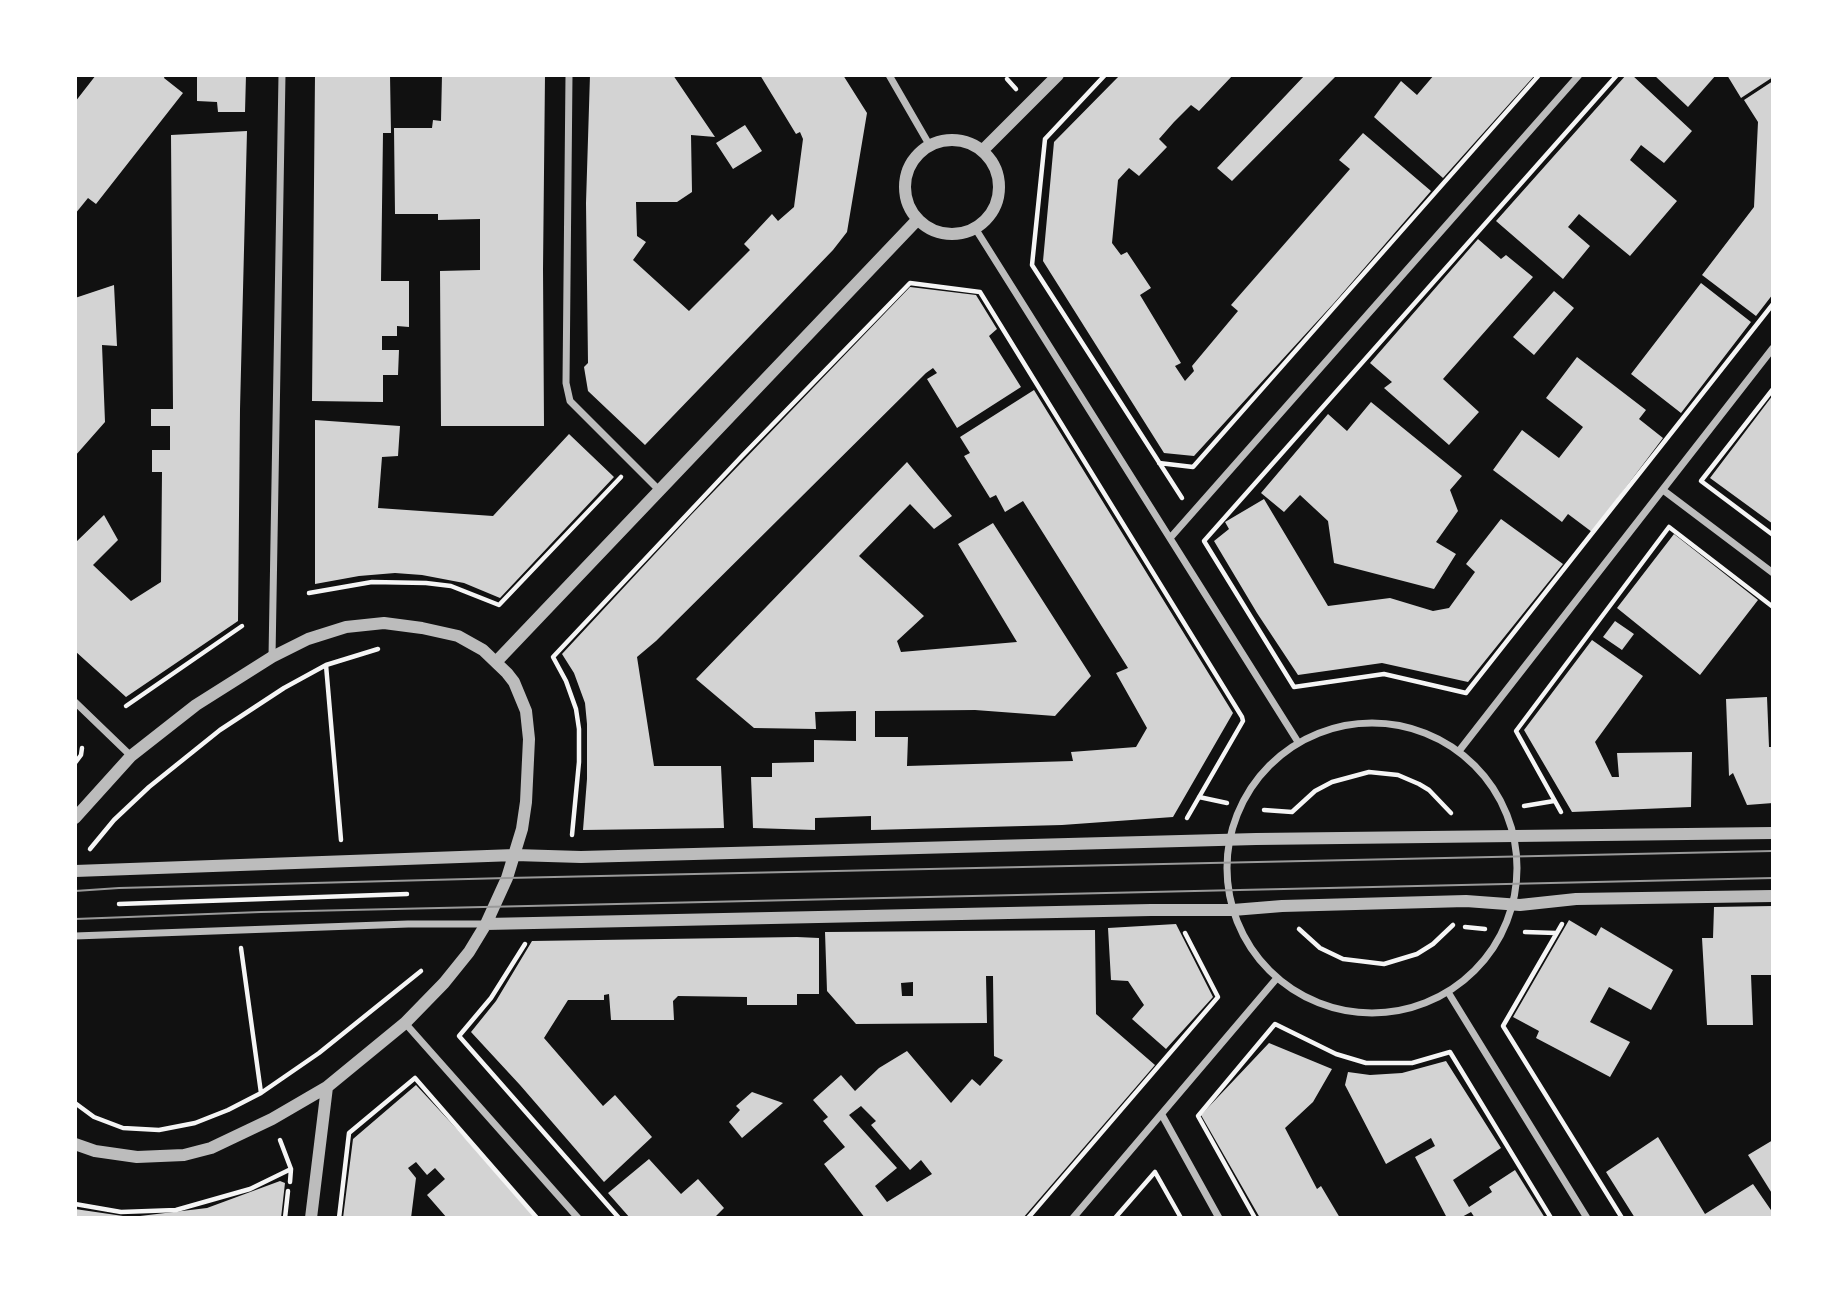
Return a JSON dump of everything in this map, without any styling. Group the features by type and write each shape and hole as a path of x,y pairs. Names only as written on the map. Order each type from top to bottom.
{"street":[{"path":"272,657 282,75"},
{"path":"569,75 566,383 570,401 659,490"},
{"path":"890,75 930,146"},
{"path":"982,151 1058,75"},
{"path":"1171,537 1579,75"},
{"path":"953,140 973,145 982,151 995,167 999,178 999,194 990,214 975,228 960,233 945,233 930,228 918,219 908,202 907,178 918,156 930,146 953,140"},
{"path":"496,662 918,219"},
{"path":"975,228 1298,742"},
{"path":"1459,751 1773,348"},
{"path":"1663,491 1773,573"},
{"path":"75,818 131,756 196,705 272,657 308,639 346,627 384,623 458,636 496,662 514,682 526,711 526,802 522,830 507,878 486,924 459,965 405,1023 327,1087 298,1105 211,1148 184,1155 137,1157 95,1151 75,1144"},
{"path":"75,702 131,756"},
{"path":"1381,722 1418,730 1459,751 1481,772 1504,808 1514,835 1517,872 1512,904 1503,930 1474,971 1448,992 1405,1009 1366,1013 1348,1012 1322,1005 1277,978 1251,950 1240,931 1233,910 1227,871 1229,841 1241,806 1253,784 1266,768 1298,742 1322,730 1362,723 1381,722"},
{"path":"75,872 515,855 581,857 1514,835 1773,833"},
{"path":"75,936 408,924 1233,910 1282,906 1466,901 1512,904 1773,896"},
{"path":"1073,1218 1277,978"},
{"path":"1448,992 1587,1218"},
{"path":"405,1023 578,1218"},
{"path":"312,1218 327,1087"},
{"path":"1162,1115 1219,1218"}],"path":[{"path":"1105,75 1045,139 1032,265 1159,463 1193,467 1539,75"},
{"path":"1616,75 1203,541 1294,687 1384,674 1466,693 1773,304"},
{"path":"572,843 579,729 576,709 566,681 553,657 761,436 910,283 980,292 1242,717 1243,721 1181,827"},
{"path":"1773,389 1701,481 1773,535"},
{"path":"309,593 372,582 426,583 451,586 499,605 620,477"},
{"path":"1568,822 1516,731 1669,527 1773,607"},
{"path":"126,706 242,626"},
{"path":"90,849 129,805 219,730 284,688 326,665 380,648"},
{"path":"326,665 341,844"},
{"path":"75,763 82,748"},
{"path":"1264,810 1292,812 1315,791 1332,782 1369,772 1408,779 1429,790 1452,814 1462,813"},
{"path":"1199,797 1227,803"},
{"path":"1524,806 1554,801"},
{"path":"119,904 407,894"},
{"path":"1565,919 1503,1026 1622,1218"},
{"path":"1296,927 1332,954 1370,964 1395,962 1417,954 1433,944 1450,925 1485,929"},
{"path":"1525,932 1556,933"},
{"path":"1028,1218 1218,997 1185,934"},
{"path":"240,946 261,1093"},
{"path":"517,955 491,998 459,1036 619,1218"},
{"path":"75,1103 94,1118 123,1128 159,1130 195,1124 261,1093 320,1053 424,968"},
{"path":"1255,1218 1198,1116 1275,1024 1336,1054 1366,1063 1412,1063 1450,1052 1551,1218"},
{"path":"339,1218 349,1133 415,1078 537,1218"},
{"path":"280,1139 291,1169 285,1218"},
{"path":"75,1204 121,1212 176,1210 250,1189 291,1169"},
{"path":"1115,1218 1155,1172 1181,1218"}],"building":[{"path":"96,75 165,75 164,78 183,93 96,204 88,198 75,214 75,102"},
{"path":"197,75 246,75 245,112 218,112 217,102 197,101"},
{"path":"315,75 390,75 391,133 383,133 381,281 409,281 409,327 397,326 397,336 382,336 382,350 399,350 398,375 383,375 383,402 312,401"},
{"path":"442,75 545,75 544,426 441,426 440,271 480,270 480,219 438,220 438,214 395,214 394,128 432,128 433,120 441,121"},
{"path":"590,75 673,75 715,137 691,135 692,192 677,202 636,202 637,236 646,242 633,260 689,311 750,250 744,244 772,214 778,221 794,207 803,139 800,132 796,134 760,75 843,75 867,113 847,232 833,250 645,445 588,391 584,367 588,363 586,203"},
{"path":"1120,75 1233,75 1199,111 1191,105 1174,122 1159,139 1167,147 1139,176 1129,168 1118,180 1112,243 1121,255 1127,252 1151,288 1140,295 1181,363 1175,366 1185,381 1194,371 1192,366 1238,311 1231,305 1350,169 1339,160 1363,133 1431,191 1334,303 1194,456 1164,453 1043,261 1054,142"},
{"path":"1305,75 1337,75 1232,181 1217,168"},
{"path":"1434,75 1535,75 1443,178 1374,117 1401,81 1417,95"},
{"path":"1626,75 1632,75 1692,131 1664,163 1641,145 1630,160 1677,201 1630,256 1579,214 1568,227 1590,246 1563,279 1496,221"},
{"path":"1654,75 1716,75 1688,107"},
{"path":"1727,75 1773,75 1773,77 1741,98"},
{"path":"1773,81 1773,294 1756,316 1702,275 1754,207 1758,122 1744,100"},
{"path":"745,125 762,151 733,169 716,143"},
{"path":"247,131 238,621 126,697 75,651 75,543 104,515 118,540 93,565 131,601 161,582 162,472 152,472 152,450 170,450 170,426 151,426 151,409 173,409 171,135"},
{"path":"1478,239 1501,259 1506,255 1533,277 1443,379 1479,412 1449,445 1384,388 1392,382 1370,363"},
{"path":"1701,283 1751,322 1681,413 1631,374"},
{"path":"114,285 117,346 102,345 105,422 75,456 75,298"},
{"path":"910,287 976,295 997,329 989,336 1021,387 957,428 927,379 937,373 933,368 637,657 654,766 721,766 724,828 583,830 587,779 585,703 574,673 562,654"},
{"path":"1554,291 1574,308 1534,355 1513,337"},
{"path":"1577,357 1646,410 1639,419 1663,438 1592,532 1568,514 1562,522 1493,470 1522,430 1559,458 1583,427 1546,398"},
{"path":"1034,390 1233,713 1173,817 1062,825 871,830 871,816 815,818 815,830 753,828 751,777 772,777 772,763 814,762 814,740 856,741 856,711 815,712 816,729 754,728 696,679 907,462 952,516 934,529 910,504 859,556 924,616 897,641 901,652 1017,642 958,544 993,523 1091,676 1055,716 975,710 875,711 875,737 908,737 907,766 1073,761 1071,752 1136,747 1147,728 1116,673 1128,668 1023,501 1005,512 996,495 990,498 964,456 970,453 960,437"},
{"path":"1773,395 1773,524 1710,478"},
{"path":"1371,402 1462,476 1450,490 1458,511 1436,542 1456,554 1434,589 1334,563 1328,521 1300,495 1284,512 1261,493 1328,414 1347,431"},
{"path":"315,420 400,426 398,456 382,457 378,508 493,516 569,434 614,477 500,598 464,583 422,575 395,573 359,576 315,584"},
{"path":"1264,499 1328,606 1390,598 1433,611 1449,608 1475,572 1466,564 1501,519 1563,564 1468,682 1382,663 1298,675 1214,541 1229,529 1225,522"},
{"path":"1674,534 1758,600 1700,675 1617,608"},
{"path":"1615,621 1634,634 1622,650 1603,637"},
{"path":"1592,640 1643,676 1595,742 1612,777 1619,777 1617,753 1692,752 1691,807 1572,812 1524,730"},
{"path":"1767,697 1769,747 1773,747 1773,803 1747,805 1733,773 1729,776 1726,699"},
{"path":"1773,906 1773,975 1751,975 1753,1025 1707,1025 1702,938 1713,938 1714,907"},
{"path":"1569,920 1596,936 1601,927 1673,970 1651,1010 1609,987 1590,1022 1630,1042 1610,1077 1536,1038 1539,1031 1513,1017"},
{"path":"1176,924 1213,997 1166,1049 1132,1019 1144,1005 1128,981 1111,980 1108,928"},
{"path":"1095,930 1096,1014 1155,1065 1023,1218 865,1218 824,1164 845,1147 823,1121 828,1117 813,1100 841,1075 855,1091 879,1068 907,1051 951,1103 972,1079 980,1086 1003,1060 994,1056 993,976 986,976 987,1023 856,1024 827,991 825,932","holes":["913,982 913,996 902,996 901,983","861,1106 876,1121 871,1125 910,1170 921,1160 932,1174 887,1202 875,1186 897,1168 849,1115"]},
{"path":"819,938 819,994 797,994 797,1005 747,1005 747,997 678,996 673,1001 674,1020 611,1020 609,994 604,995 604,1000 568,1000 544,1038 603,1106 615,1095 652,1137 604,1182 471,1032 496,1001 532,941"},
{"path":"1269,1043 1332,1069 1313,1102 1285,1128 1317,1189 1321,1186 1340,1218 1260,1218 1201,1115"},
{"path":"1446,1061 1501,1148 1453,1180 1469,1207 1492,1192 1489,1187 1515,1170 1545,1218 1475,1218 1471,1212 1460,1218 1447,1218 1415,1157 1435,1146 1431,1138 1386,1164 1345,1085 1348,1072 1370,1075 1402,1073"},
{"path":"416,1085 535,1218 447,1218 427,1195 445,1179 435,1168 427,1175 416,1162 408,1168 416,1178 411,1218 343,1218 353,1139"},
{"path":"752,1092 783,1103 742,1138 729,1122 740,1110 736,1106"},
{"path":"1658,1137 1705,1214 1753,1184 1773,1213 1773,1218 1635,1218 1606,1172"},
{"path":"1773,1140 1773,1195 1748,1155"},
{"path":"649,1159 681,1194 698,1179 724,1208 714,1218 630,1218 608,1193"},
{"path":"280,1181 285,1183 281,1218 140,1218 207,1208"},
{"path":"75,1209 123,1216 123,1218 75,1218"}],"tram line":[{"path":"75,891 507,878 1773,851"},
{"path":"75,919 261,912 1773,878"}]}
